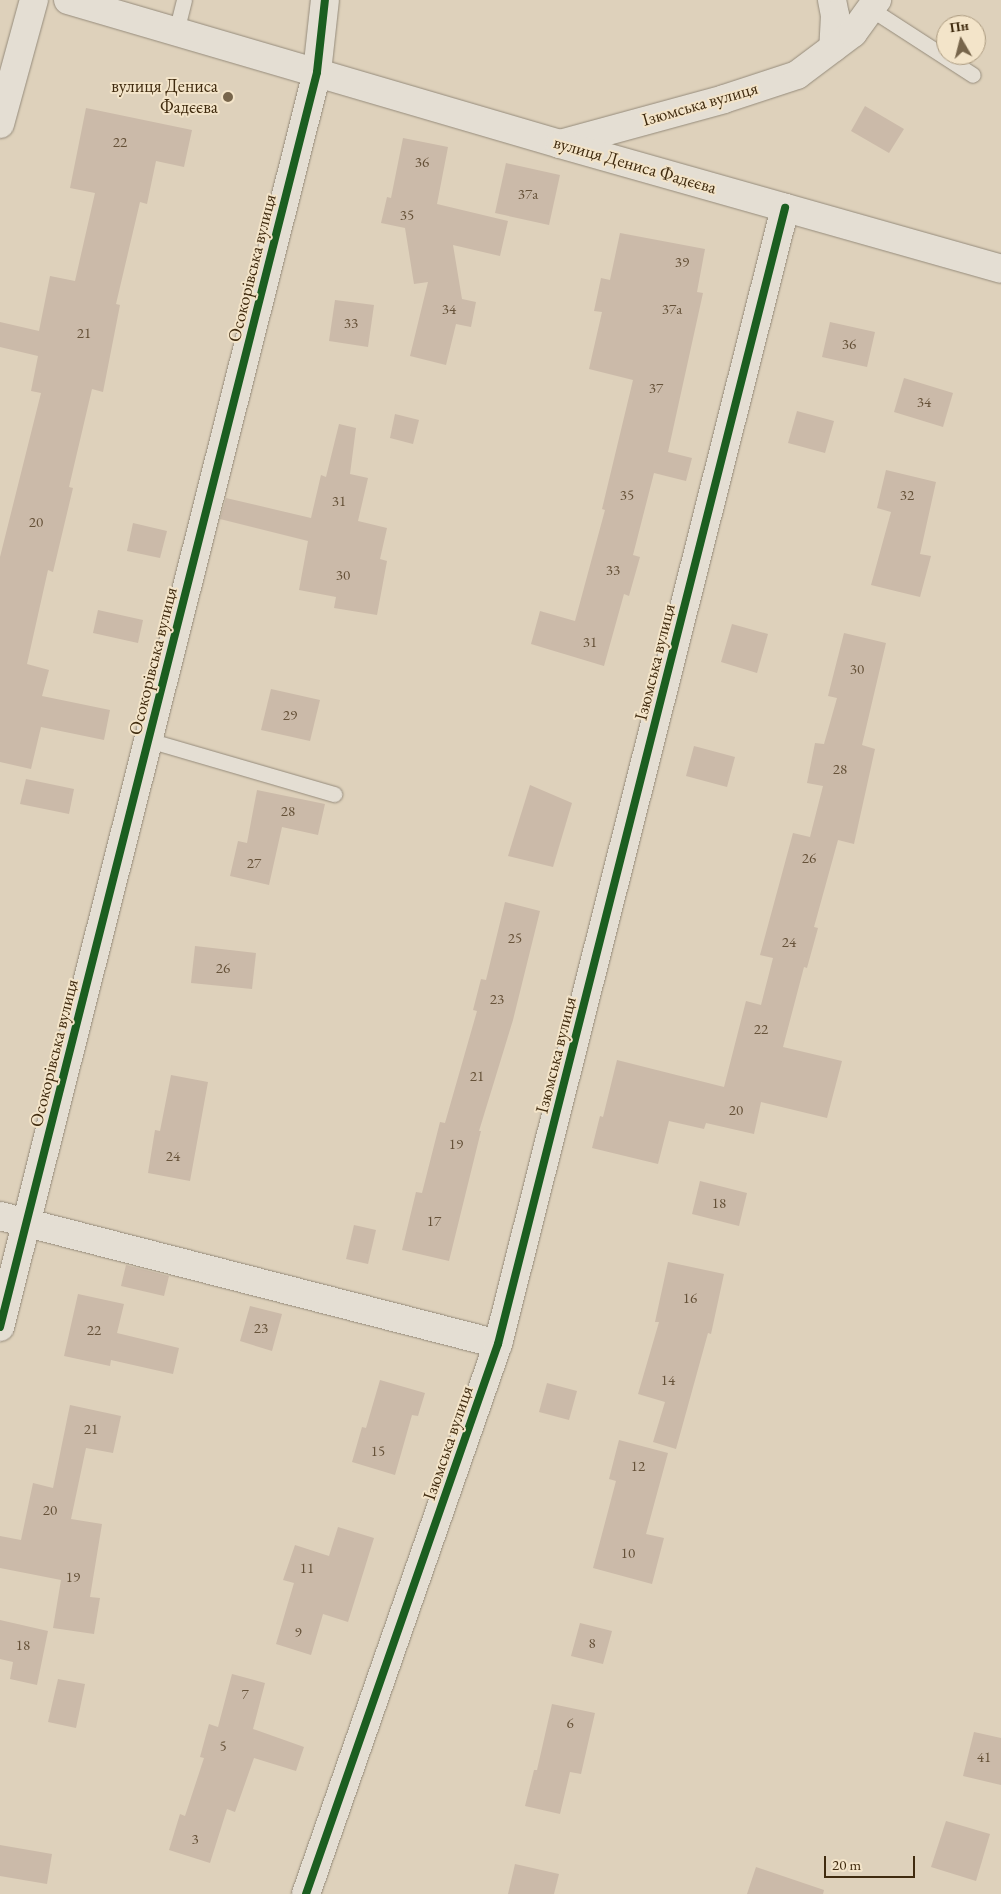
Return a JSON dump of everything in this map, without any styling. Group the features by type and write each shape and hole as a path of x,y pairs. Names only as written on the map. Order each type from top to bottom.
{"street":[{"path":"0,124 34,0"},
{"name":"вулиця Дениса Фадєєва","path":"68,0 560,144 1001,269"},
{"name":"Осокорівська вулиця","path":"0,1327 317,72 325,0"},
{"path":"832,0 834,15 833,48"},
{"name":"Ізюмська вулиця","path":"560,144 724,99 797,75 853,33 874,4"},
{"name":"Ізюмська вулиця","path":"306,1894 498,1344 786,208"},
{"path":"0,1216 498,1344"}],"lane":[{"path":"176,32 184,0"},
{"path":"874,4 973,75"},
{"path":"148,740 334,794"}],"building":[{"path":"865,106 904,129 889,153 851,131"},
{"path":"86,108 192,130 184,167 156,161 147,204 140,202 116,304 120,305 103,392 92,389 69,487 73,488 53,572 48,570 27,664 49,670 42,696 110,710 104,740 41,727 31,769 0,762 0,557 41,393 31,391 38,356 0,347 0,322 39,331 50,276 75,281 95,193 70,188"},
{"path":"403,138 448,147 437,204 508,221 500,256 453,245 462,299 476,302 471,327 456,324 446,365 410,356 428,282 414,284 405,228 381,223 387,197 391,198"},
{"path":"506,163 560,175 549,225 495,213"},
{"path":"620,233 705,249 697,292 703,293 668,452 692,458 686,481 654,473 633,555 640,557 629,596 624,594 604,666 531,644 540,611 575,621 605,510 602,509 633,380 589,369 602,312 594,311 601,278 610,280"},
{"path":"335,300 374,305 368,347 329,341"},
{"path":"830,322 875,332 867,367 822,357"},
{"path":"904,378 953,393 943,427 894,412"},
{"path":"797,411 834,421 825,453 788,443"},
{"path":"395,414 419,420 413,444 390,438"},
{"path":"339,424 356,428 350,474 368,478 358,521 387,528 380,559 387,561 377,615 334,608 336,597 299,590 308,541 220,519 226,498 311,518 321,475 326,477"},
{"path":"886,470 936,482 920,554 931,556 920,597 871,585 891,512 877,508"},
{"path":"133,523 167,531 160,558 127,551"},
{"path":"98,610 143,620 138,643 93,633"},
{"path":"732,624 768,634 757,673 721,662"},
{"path":"844,633 886,643 862,745 875,749 854,844 838,840 814,927 818,928 807,968 804,967 783,1047 842,1061 827,1118 761,1102 754,1134 706,1123 704,1129 669,1121 658,1164 592,1148 600,1116 603,1117 617,1060 724,1087 746,1001 761,1005 773,958 760,955 793,833 810,837 823,786 807,783 815,743 824,744 837,698 828,696"},
{"path":"271,689 320,700 310,741 261,730"},
{"path":"694,746 735,757 727,787 686,776"},
{"path":"26,779 74,789 69,814 20,804"},
{"path":"530,785 572,803 553,867 508,856"},
{"path":"257,790 325,804 318,835 282,827 269,885 230,876 238,841 247,843"},
{"path":"505,902 540,911 513,1020 479,1131 481,1131 449,1261 402,1250 416,1192 422,1193 440,1122 445,1123 477,1011 473,1010 481,979 486,980"},
{"path":"195,946 256,953 252,989 191,983"},
{"path":"171,1075 208,1082 190,1181 148,1173 155,1130 160,1131"},
{"path":"700,1181 747,1193 739,1226 692,1214"},
{"path":"354,1225 376,1230 368,1264 346,1259"},
{"path":"668,1262 724,1274 711,1334 708,1333 676,1449 653,1442 665,1402 638,1394 659,1322 655,1322"},
{"path":"126,1265 169,1276 164,1296 121,1286"},
{"path":"78,1294 124,1304 117,1333 179,1348 173,1374 111,1360 110,1366 64,1356"},
{"path":"250,1306 282,1314 272,1351 240,1341"},
{"path":"380,1380 425,1393 418,1416 412,1415 395,1475 352,1462 362,1427 366,1428"},
{"path":"547,1383 577,1391 569,1420 539,1412"},
{"path":"70,1405 121,1416 113,1453 86,1448 71,1519 102,1524 90,1597 100,1598 94,1634 53,1628 61,1580 0,1568 0,1536 21,1540 33,1483 53,1488"},
{"path":"619,1440 668,1453 646,1534 664,1538 652,1584 593,1568 616,1481 609,1479"},
{"path":"338,1527 374,1538 348,1622 323,1614 311,1655 276,1644 294,1583 283,1580 295,1545 329,1556"},
{"path":"0,1620 48,1631 37,1685 10,1679 13,1662 0,1659"},
{"path":"580,1623 612,1631 603,1664 571,1656"},
{"path":"232,1674 265,1683 253,1729 304,1747 296,1771 254,1758 235,1812 227,1809 210,1863 169,1850 180,1814 185,1816 204,1758 200,1757 209,1724 218,1727"},
{"path":"58,1679 85,1684 76,1728 48,1722"},
{"path":"552,1704 595,1713 581,1774 570,1772 560,1814 525,1806 534,1770 537,1770"},
{"path":"974,1732 1001,1738 1001,1785 963,1776"},
{"path":"946,1821 990,1834 976,1881 931,1867"},
{"path":"0,1845 52,1854 47,1884 0,1876"},
{"path":"515,1864 559,1874 554,1894 508,1894"},
{"path":"756,1867 824,1890 823,1894 747,1894"}],"cycle path":[{"path":"0,1327 317,72 325,0"},
{"path":"306,1894 498,1344 785,208"}],"place":[{"name":"вулиця Дениса Фадєєва","path":"228,97"}]}
